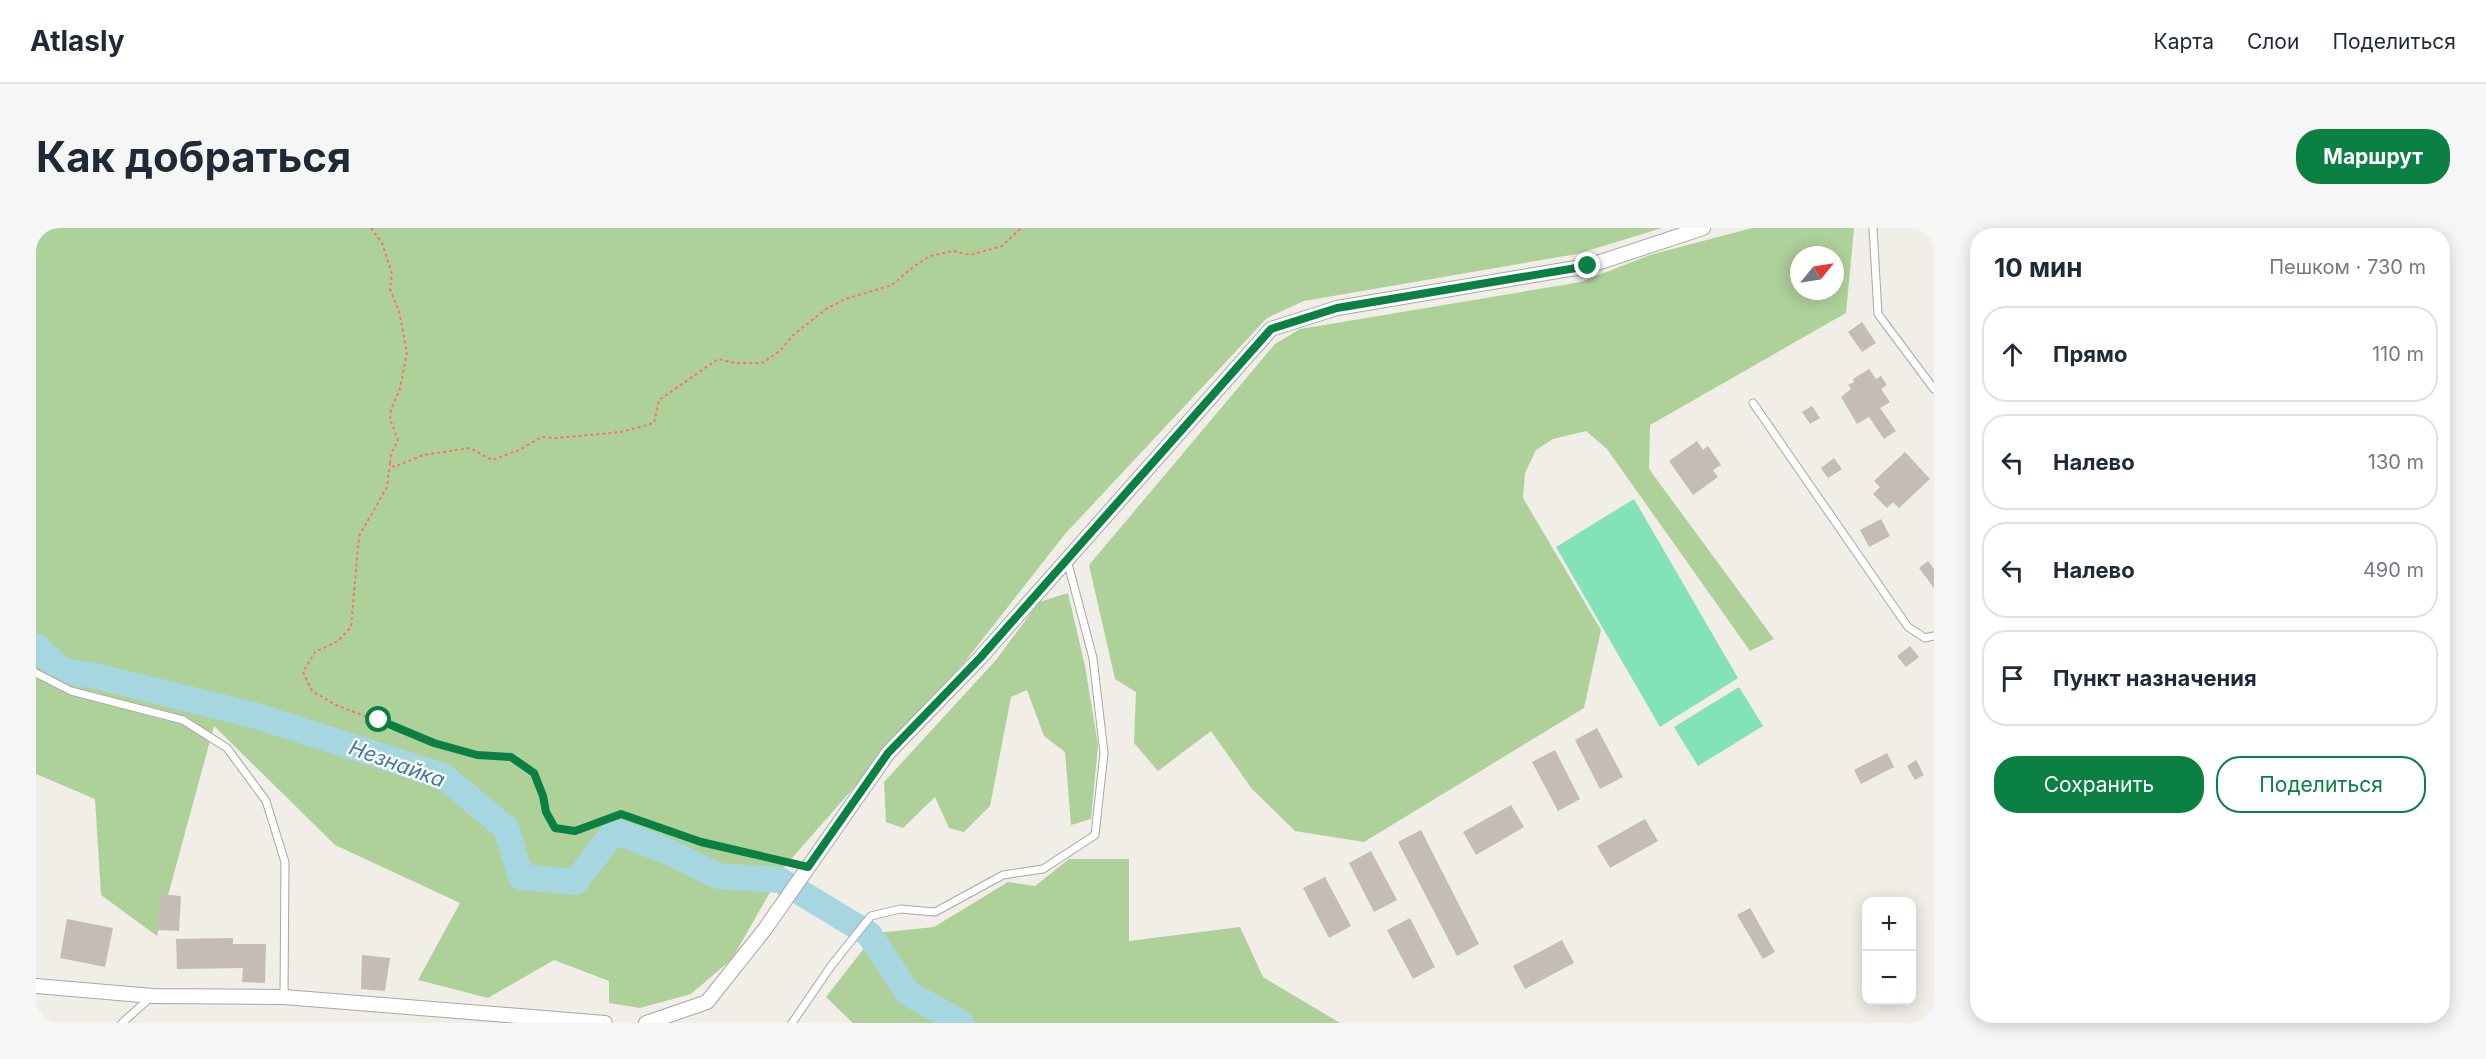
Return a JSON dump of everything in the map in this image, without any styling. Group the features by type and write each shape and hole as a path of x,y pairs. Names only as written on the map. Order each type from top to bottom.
{"street":[{"path":"646,1023 707,1002 765,929 888,753 980,658 1271,329 1337,308 1588,266 1703,228"},
{"path":"36,986 153,996 284,996 500,1018 605,1023"}],"lane":[{"path":"1873,228 1878,314 1934,389"},
{"path":"1753,403 1908,627 1925,638 1934,636"},
{"path":"792,1023 831,966 871,916 900,909 935,912 1004,875 1043,869 1095,835 1104,753 1093,658 1067,558"},
{"path":"36,673 71,691 183,720 227,748 266,801 285,862 284,996"},
{"path":"122,1023 153,996"}],"path":[{"path":"371,228 382,243 392,274 390,289 399,311 407,352 400,389 391,409 390,419 398,440 391,454 387,487 359,536 351,627 338,641 315,652 303,672 312,691 336,705 434,743 477,755 511,757 534,773 543,796 546,812 555,828 575,831 621,814 701,842 808,867"},
{"path":"390,463 394,467 423,455 470,448 492,460 519,450 542,437 555,438 621,432 654,423 659,400 718,359 735,363 762,363 781,350 792,336 826,309 845,299 892,285 930,256 954,251 970,255 1002,246 1021,228"}],"green space":[{"path":"36,228 1662,228 1577,254 1304,301 1267,318 1065,534 967,659 785,866 732,959 691,994 640,1008 609,1003 609,981 554,960 488,998 418,980 460,903 335,845 214,726 157,936 101,895 95,799 36,774"},
{"path":"1752,228 1854,228 1846,313 1650,425 1649,469 1774,639 1750,651 1607,449 1586,431 1553,439 1536,450 1525,473 1523,498 1601,630 1584,708 1364,842 1295,831 1252,789 1211,731 1158,771 1134,743 1136,692 1115,679 1089,565 1275,344 1300,329 1581,282 1650,255"},
{"path":"1634,499 1738,678 1660,727 1556,547"},
{"path":"1068,593 1085,666 1098,745 1091,819 1071,825 1065,752 1044,736 1027,690 1011,697 990,806 964,832 949,828 935,797 903,828 886,822 884,782 996,660 1039,602"},
{"path":"1739,687 1763,726 1698,766 1674,727"},
{"path":"1069,859 1129,859 1129,941 1240,927 1263,977 1340,1023 853,1023 826,997 876,933 934,927 1008,882 1035,886"}],"building":[{"path":"1862,322 1876,343 1862,352 1848,332"},
{"path":"1869,369 1876,379 1881,376 1887,385 1881,389 1890,402 1880,408 1896,431 1884,439 1869,417 1857,424 1841,397 1851,389 1848,385 1854,382 1853,379"},
{"path":"1812,406 1820,418 1810,424 1802,412"},
{"path":"1697,441 1703,450 1708,446 1721,465 1713,470 1718,477 1693,495 1669,461"},
{"path":"1905,452 1930,479 1899,508 1893,502 1887,508 1873,494 1880,487 1874,481"},
{"path":"1834,458 1842,469 1828,478 1821,468"},
{"path":"1881,519 1890,536 1869,547 1860,530"},
{"path":"1928,561 1934,569 1934,588 1919,568"},
{"path":"1910,646 1919,657 1906,667 1897,656"},
{"path":"1597,728 1623,777 1600,789 1575,740"},
{"path":"1555,750 1580,799 1558,811 1532,762"},
{"path":"1887,753 1894,767 1861,784 1854,770"},
{"path":"1916,760 1924,775 1915,780 1907,766"},
{"path":"1511,805 1524,827 1476,855 1463,832"},
{"path":"1645,819 1658,841 1610,868 1597,846"},
{"path":"1421,830 1479,944 1457,956 1398,842"},
{"path":"1371,851 1397,900 1374,912 1349,863"},
{"path":"1325,877 1351,926 1329,938 1303,888"},
{"path":"160,894 181,896 179,931 158,930"},
{"path":"1750,908 1775,952 1763,959 1737,915"},
{"path":"1410,918 1435,967 1413,979 1387,930"},
{"path":"67,919 113,928 105,967 60,958"},
{"path":"233,938 233,944 266,944 265,983 242,982 243,968 177,969 176,939"},
{"path":"1562,940 1574,963 1525,989 1513,966"},
{"path":"362,955 390,958 385,991 361,989"}],"waterway":[{"name":"Незнайка","path":"36,646 61,670 100,677 257,716 443,776 506,828 521,877 575,882 615,831 667,851 718,876 780,880 869,934 908,993 961,1023"}],"route":[{"path":"379,720 434,743 477,755 511,757 534,773 543,796 546,812 555,828 575,831 621,814 650,822 701,842 808,867 888,753 980,658 1271,329 1337,308 1588,266"}]}
